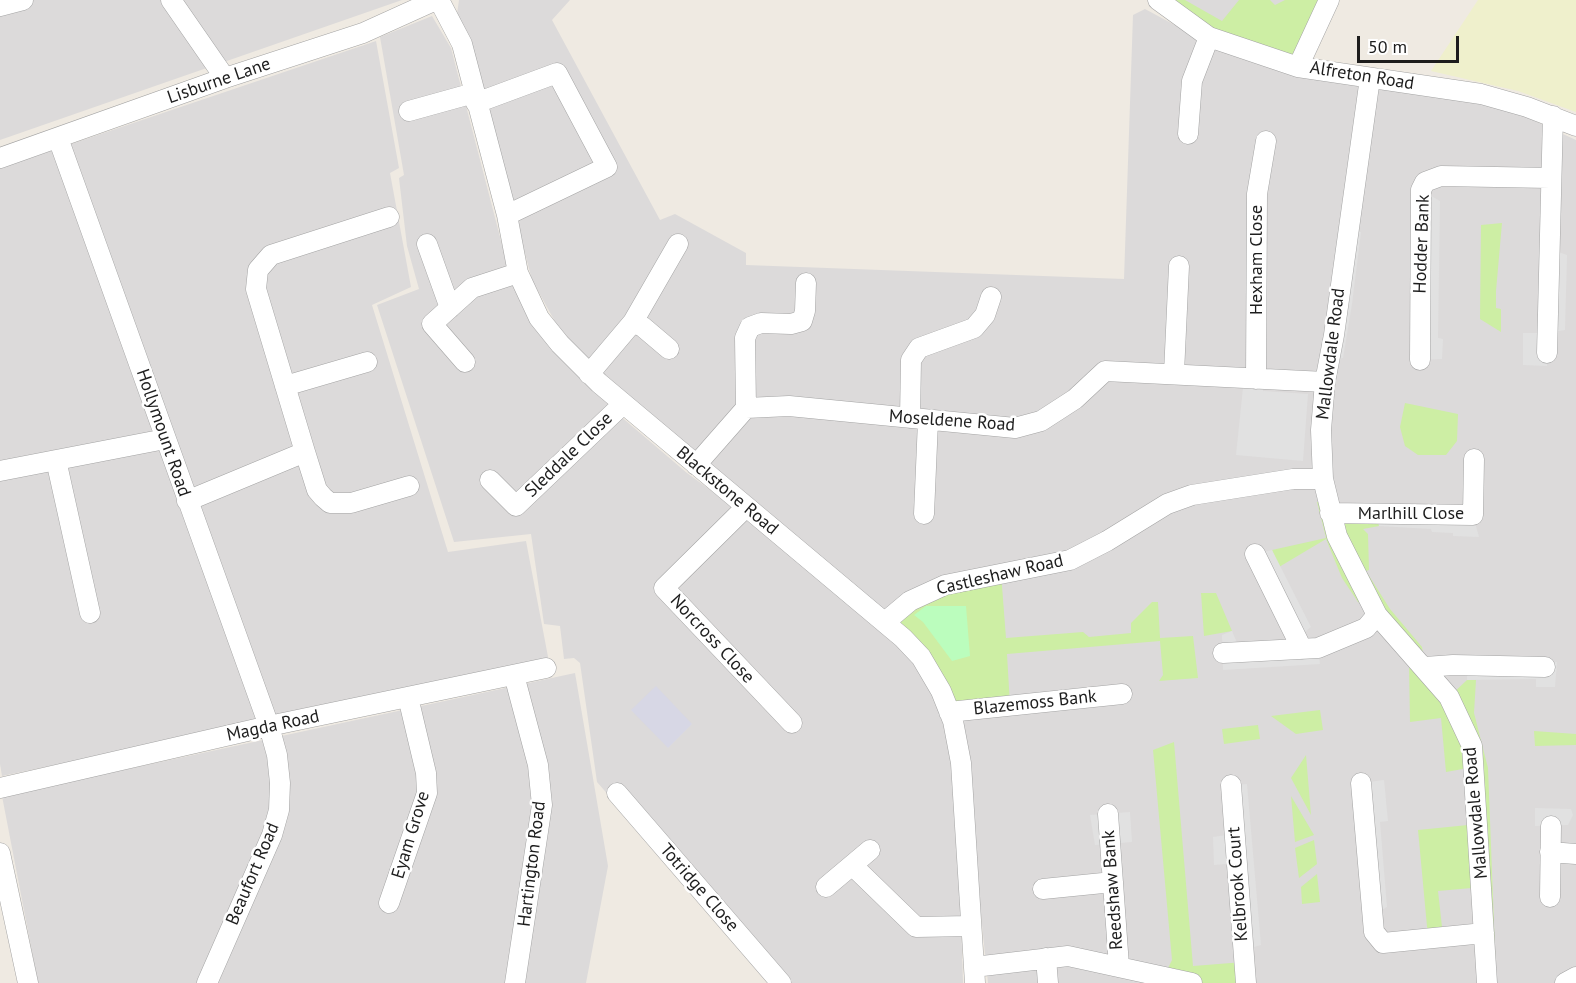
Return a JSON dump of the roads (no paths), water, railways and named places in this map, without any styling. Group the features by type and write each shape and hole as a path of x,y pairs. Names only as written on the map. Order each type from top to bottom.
{"street":[{"path":"0,6 23,0"},
{"path":"171,0 225,78"},
{"name":"Lisburne Lane","path":"0,158 225,78 363,33 437,0"},
{"name":"Blackstone Road","path":"437,0 462,44 507,215 518,273 539,318 589,374 885,622 921,657 949,712 962,763 974,975"},
{"name":"Alfreton Road","path":"1158,0 1209,37 1299,67 1481,94 1553,116 1576,126"},
{"path":"1299,67 1314,27 1329,0"},
{"path":"1188,134 1192,81 1209,37"},
{"path":"409,111 475,98 557,74 608,167 507,215"},
{"name":"Mallowdale Road","path":"1370,78 1334,335 1325,381 1321,430 1323,479 1330,513 1354,574 1377,615 1449,697 1472,746 1487,983"},
{"path":"1547,352 1553,116"},
{"name":"Hollymount Road","path":"58,138 269,726"},
{"name":"Hexham Close","path":"1256,379 1257,194 1266,141"},
{"name":"Hodder Bank","path":"1420,360 1420,190 1425,182 1441,176 1550,178"},
{"path":"389,217 368,219 271,255 258,270 256,289 317,490 330,503 351,503 409,487"},
{"path":"427,244 450,308"},
{"path":"589,374 633,322 678,244"},
{"path":"1174,373 1179,266"},
{"path":"465,362 432,324 472,288 518,273"},
{"path":"696,465 746,408 745,338 750,327 761,323 791,324 802,321 805,311 806,283"},
{"path":"924,514 919,420 912,360 919,348 974,328 985,315 991,297"},
{"path":"633,322 643,327 669,349"},
{"path":"285,387 367,362"},
{"name":"Moseldene Road","path":"746,408 789,406 1015,428 1041,421 1075,399 1105,371 1325,381"},
{"name":"Sleddale Close","path":"490,480 516,506 623,404"},
{"path":"0,471 165,439"},
{"path":"187,501 305,452"},
{"name":"Marlhill Close","path":"1330,513 1473,515 1474,459"},
{"path":"57,460 90,613"},
{"name":"Castleshaw Road","path":"885,622 910,601 945,585 1070,560 1107,541 1167,504 1192,495 1270,482 1323,479"},
{"name":"Norcross Close","path":"746,507 664,588 792,723"},
{"path":"1255,554 1302,650"},
{"path":"1223,653 1318,648 1366,628 1377,615"},
{"path":"1425,667 1453,665 1545,667"},
{"name":"Magda Road","path":"0,788 269,726 546,668"},
{"name":"Hartington Road","path":"514,675 538,765 542,805 515,983"},
{"name":"Blazemoss Bank","path":"949,712 1122,694"},
{"name":"Eyam Grove","path":"389,903 427,793 426,773 408,697"},
{"name":"Beaufort Road","path":"207,983 272,835 279,810 280,783 269,726"},
{"path":"1361,783 1374,932 1383,943 1484,933"},
{"name":"Kelbrook Court","path":"1231,785 1246,983"},
{"name":"Totridge Close","path":"616,793 781,983"},
{"name":"Reedshaw Bank","path":"1108,814 1119,966"},
{"path":"1550,897 1551,826"},
{"path":"826,887 870,849"},
{"path":"1550,852 1576,854"},
{"path":"0,853 28,983"},
{"path":"852,865 916,927 970,926"},
{"path":"1043,889 1113,882"},
{"path":"974,975 1046,958 1068,956 1192,983"},
{"path":"1046,958 1048,983"},
{"path":"1565,983 1576,977"}]}
